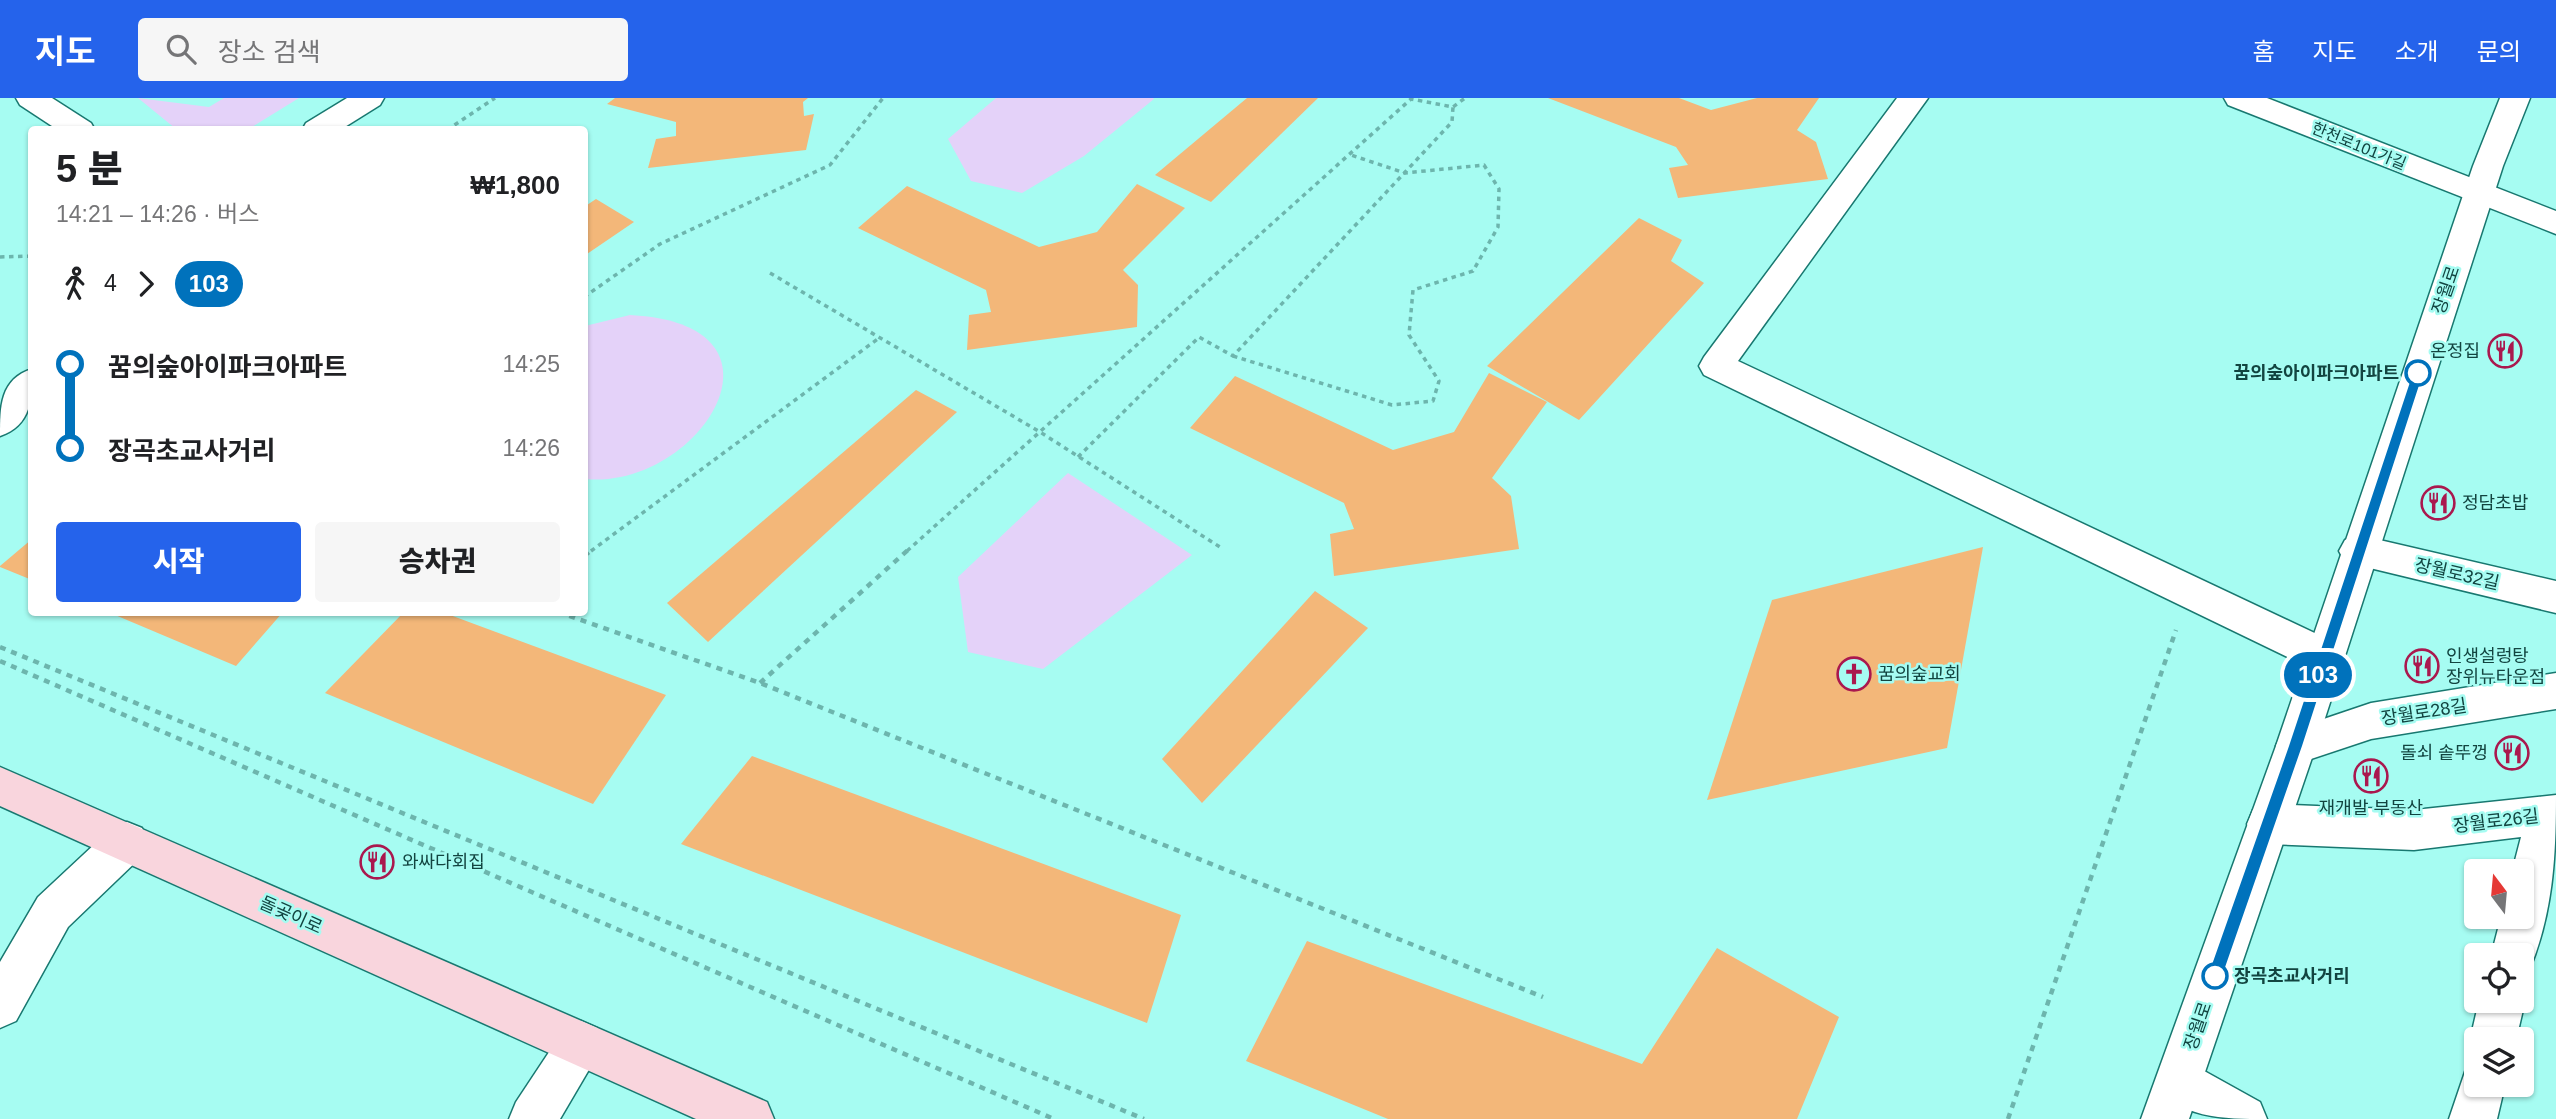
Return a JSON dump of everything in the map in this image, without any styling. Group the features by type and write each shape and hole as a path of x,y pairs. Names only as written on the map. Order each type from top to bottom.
{"main road":[{"name":"돌곶이로","path":"0,786 750,1119"}],"street":[{"path":"32,98 74,126"},
{"path":"324,126 369,98"},
{"path":"1913,98 1716,366 2324,656"},
{"name":"한천로101가길","path":"2239,98 2556,223"},
{"name":"장월로","path":"2243,1119 2172,1100 2296,746 2358,551 2479,194 2515,98"},
{"path":"0,422 28,387"},
{"name":"장월로32길","path":"2358,551 2556,597"},
{"name":"장월로28길","path":"2296,746 2371,721 2556,691"},
{"path":"2517,943 2552,814"},
{"name":"장월로26길","path":"2268,824 2414,830 2552,814"},
{"path":"0,1005 53,912 127,842"},
{"path":"533,1119 581,1044"},
{"path":"2473,1119 2479,1097"}],"path":[{"path":"453,126 495,98"},
{"path":"588,294 660,244 830,165 883,98"},
{"path":"760,683 1411,99 1453,107 1465,98"},
{"path":"1233,356 1452,122 1453,107"},
{"path":"1078,457 1199,337 1233,356 1392,405 1433,401 1438,381 1409,335 1413,290 1473,271 1498,227 1499,189 1484,165 1405,173 1350,154"},
{"path":"0,257 28,257"},
{"path":"770,273 1040,432 1223,549"},
{"path":"588,552 879,338"},
{"path":"2008,1119 2176,630 2138,568"},
{"path":"569,616 760,683 1543,997"},
{"path":"0,647 1144,1119"},
{"path":"0,661 1054,1119"}],"shaded area":[{"path":"138,98 209,107 224,98 299,98 254,126 172,126"},
{"path":"996,98 1154,99 1084,156 1022,193 971,181 948,139"},
{"path":"630,315 683,325 713,346 723,374 716,405 696,434 665,459 627,475 588,479 588,325"},
{"path":"1068,473 1192,555 1043,669 968,652 958,577"}],"building":[{"path":"615,98 808,98 803,102 804,116 814,114 806,150 648,168 656,139 676,136 676,122 607,104"},
{"path":"1247,98 1318,98 1211,202 1155,175"},
{"path":"1548,98 1679,98 1711,110 1757,98 1819,98 1797,130 1816,142 1828,179 1678,198 1669,168 1688,165 1676,147"},
{"path":"1137,184 1185,208 1123,270 1138,285 1137,327 967,350 969,315 991,312 986,290 858,228 907,186 1039,247 1097,232"},
{"path":"596,199 634,222 588,253 588,204"},
{"path":"1639,218 1682,240 1671,261 1704,283 1579,420 1487,366"},
{"path":"1489,373 1547,402 1492,478 1511,496 1519,549 1334,576 1330,534 1354,529 1344,503 1190,428 1235,376 1393,450 1454,432"},
{"path":"916,390 957,412 708,642 667,603"},
{"path":"28,542 28,578 0,566"},
{"name":"꿈의숲교회","path":"1983,547 1947,748 1707,800 1772,600"},
{"path":"1315,591 1368,628 1202,803 1162,759"},
{"path":"117,616 280,616 236,666"},
{"path":"400,616 453,616 666,695 593,804 325,693"},
{"path":"752,756 1181,915 1147,1023 681,844"},
{"path":"1307,941 1642,1064 1717,948 1839,1017 1797,1119 1388,1119 1246,1061"}],"bus line":[{"name":"103","path":"2215,976 2296,746 2418,373"}],"place":[{"name":"온정집","path":"2505,351"},
{"name":"꿈의숲아이파크아파트","path":"2418,373"},
{"name":"정담초밥","path":"2438,503"},
{"name":"인생설렁탕 장위뉴타운점","path":"2422,666"},
{"name":"꿈의숲교회","path":"1854,674"},
{"name":"돌쇠 솥뚜껑","path":"2512,753"},
{"name":"재개발 부동산","path":"2371,776"},
{"name":"와싸다회집","path":"377,862"},
{"name":"장곡초교사거리","path":"2215,976"}]}
